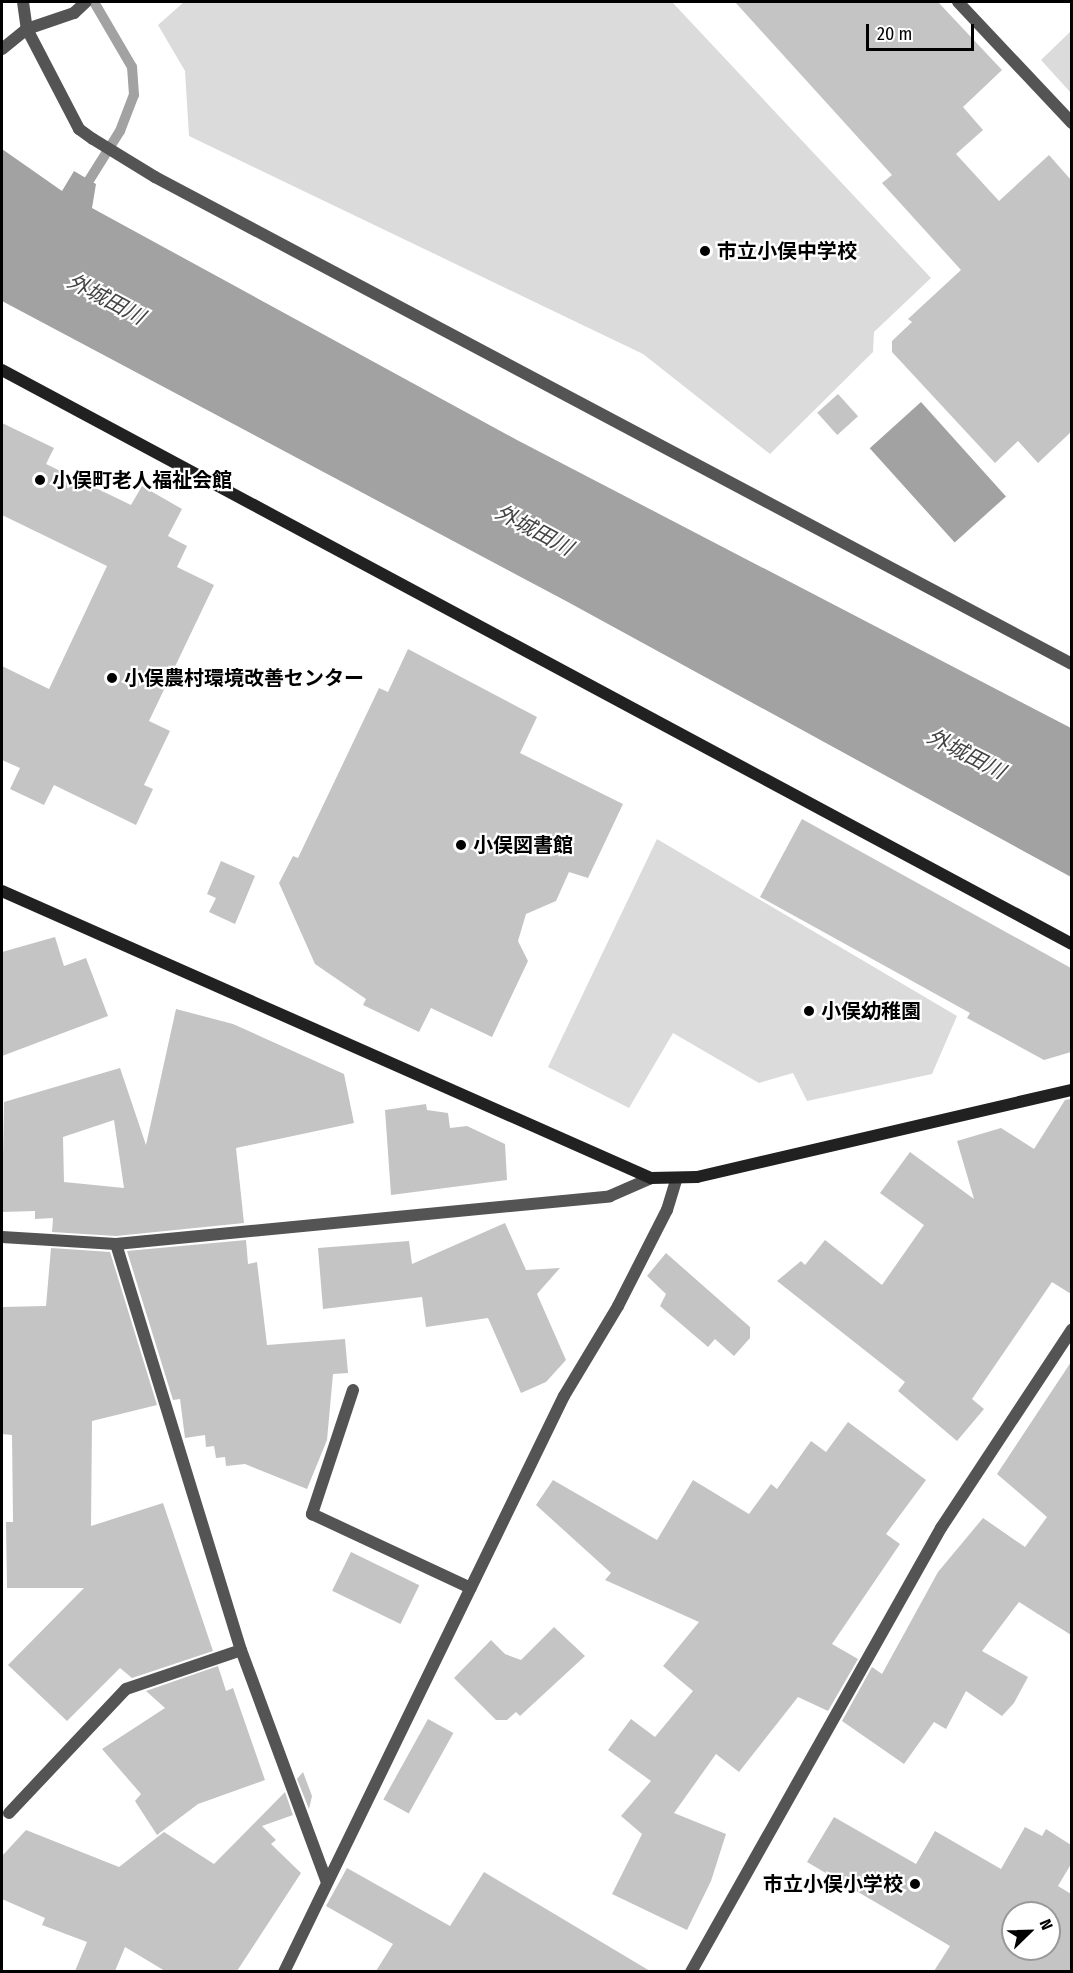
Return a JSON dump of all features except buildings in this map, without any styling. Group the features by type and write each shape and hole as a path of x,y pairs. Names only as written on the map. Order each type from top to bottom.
{"street":[{"path":"23,2 27,29 79,129 93,139 1071,664"},
{"path":"958,2 1071,123"},
{"path":"2,49 27,29 82,5"},
{"path":"2,370 1071,944"},
{"path":"2,891 651,1178 676,1180 1071,1090"},
{"path":"2,1237 116,1244 610,1196 651,1178"},
{"path":"284,1971 564,1396 618,1306 667,1210 676,1180"},
{"path":"116,1244 242,1650 327,1883"},
{"path":"691,1971 941,1528 1071,1329"},
{"path":"353,1390 312,1514 471,1588"},
{"path":"9,1813 126,1689 242,1650"}],"shaded area":[{"path":"184,2 672,2 931,278 874,332 873,352 770,454 643,354 189,136 185,71 158,25"},
{"path":"1071,31 1071,93 1041,60"},
{"path":"657,839 957,1016 932,1074 807,1101 793,1073 759,1083 673,1033 629,1108 548,1067"}],"water":[{"name":"外城田川","path":"2,149 62,191 74,171 96,184 92,208 517,440 1071,728 1071,877 566,601 2,301"},
{"path":"921,402 1006,496 955,543 870,448"}],"waterway":[{"path":"83,190 120,131 134,95 132,67 94,2"}],"place":[{"name":"市立小俣中学校","path":"705,251"},
{"name":"小俣町老人福祉会館","path":"40,480"},
{"name":"小俣農村環境改善センター","path":"112,678"},
{"name":"小俣図書館","path":"461,845"},
{"name":"小俣幼稚園","path":"809,1011"},
{"name":"市立小俣小学校","path":"915,1884"}]}
